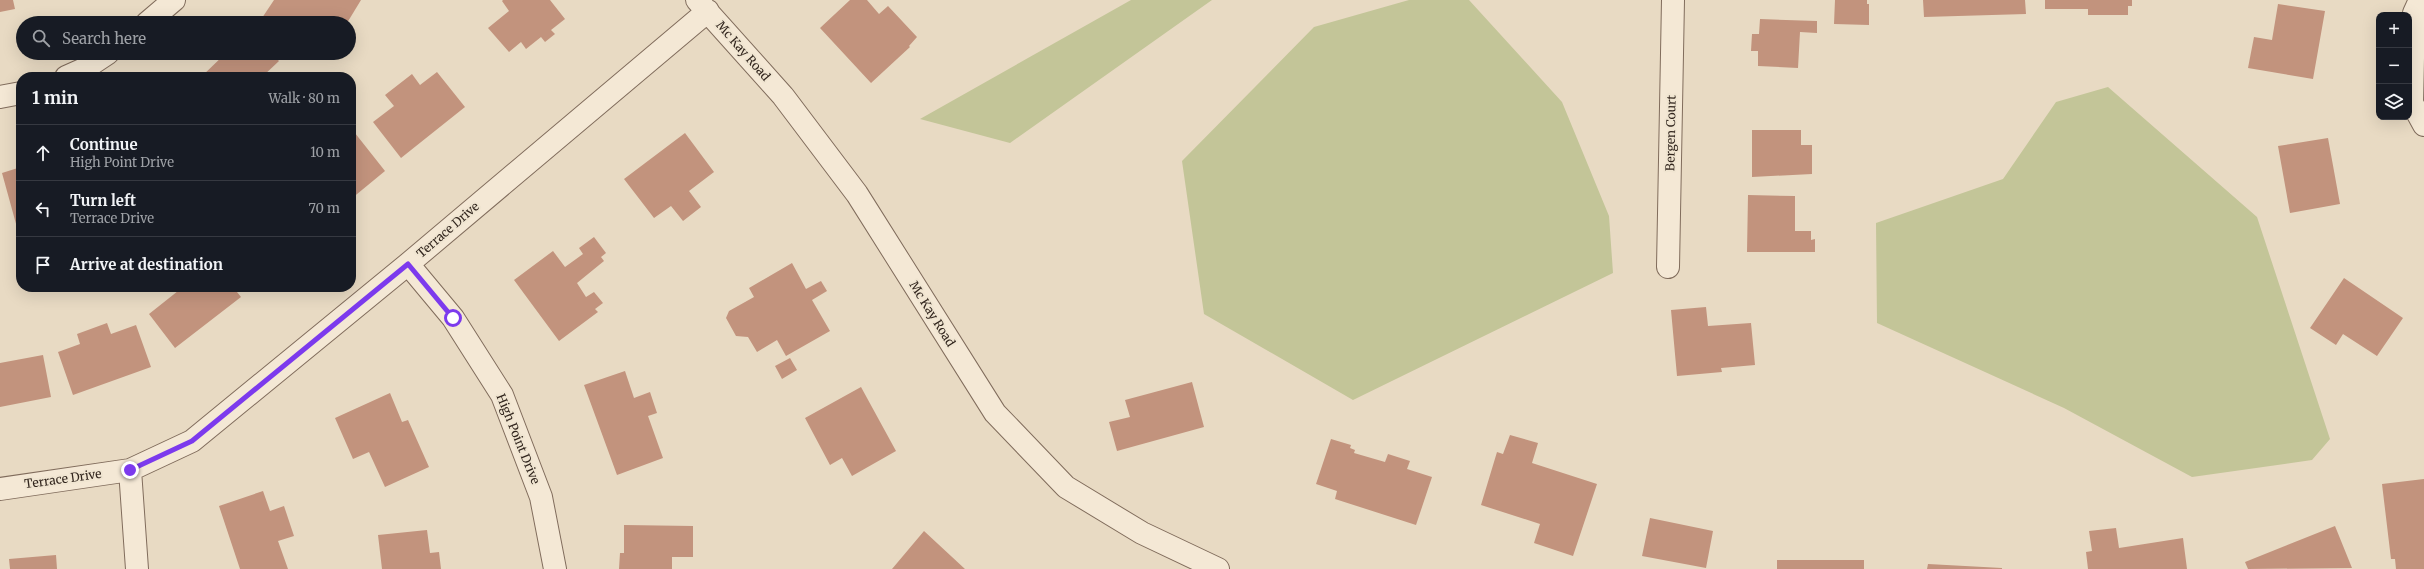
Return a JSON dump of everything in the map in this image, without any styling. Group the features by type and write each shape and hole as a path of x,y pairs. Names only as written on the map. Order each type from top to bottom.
{"street":[{"path":"155,16 174,0"},
{"name":"Bergen Court","path":"1668,267 1673,0"},
{"path":"2420,0 2414,13 2412,103 2424,125"},
{"name":"Terrace Drive","path":"0,489 130,470 192,441 408,264 703,6"},
{"name":"Mc Kay Road","path":"703,6 783,96 857,194 995,413 1066,487 1142,533 1218,569"},
{"path":"77,72 98,60"},
{"path":"0,97 16,94"},
{"name":"High Point Drive","path":"408,264 453,318 502,395 541,497 554,569"},
{"path":"130,470 137,569"}],"green space":[{"path":"1131,0 1212,0 1010,143 920,119"},
{"path":"1409,0 1469,0 1562,102 1609,216 1613,273 1353,400 1204,314 1182,161 1314,27"},
{"path":"2108,87 2257,217 2330,439 2312,460 2192,477 2064,408 1877,323 1876,223 2003,179 2056,102"}],"building":[{"path":"0,0 13,0 15,9 0,12"},
{"path":"274,0 361,0 351,16 263,16"},
{"path":"550,0 565,19 551,30 555,34 545,42 541,37 526,49 521,42 509,52 488,28 509,11 502,1"},
{"path":"850,0 867,0 879,14 888,6 917,37 909,46 910,47 871,83 820,28"},
{"path":"1835,0 1867,0 1867,4 1869,4 1869,25 1834,24"},
{"path":"1923,0 2025,0 2026,14 1924,17"},
{"path":"2045,0 2132,0 2132,6 2128,6 2128,15 2088,15 2088,9 2045,9"},
{"path":"2278,4 2325,11 2313,79 2248,68 2254,37 2272,40"},
{"path":"1760,19 1817,21 1817,33 1800,32 1798,68 1758,66 1758,51 1751,51 1752,34 1759,34"},
{"path":"219,60 279,61 267,72 206,72"},
{"path":"437,72 465,107 401,158 373,122 394,106 385,95 412,74 420,85"},
{"path":"1752,130 1801,130 1801,145 1812,145 1812,174 1752,177"},
{"path":"685,133 714,172 689,191 701,207 683,221 671,206 654,218 624,179"},
{"path":"356,134 385,171 356,195"},
{"path":"2328,138 2340,204 2290,213 2278,146"},
{"path":"16,169 16,224 2,173"},
{"path":"1748,195 1795,196 1795,231 1811,231 1811,240 1815,239 1815,252 1747,252"},
{"path":"594,237 606,253 601,257 604,261 577,283 586,297 594,292 603,303 595,309 598,312 559,341 514,280 553,251 565,267 583,254 579,248"},
{"path":"792,263 806,289 821,281 827,291 812,300 830,331 786,356 777,340 757,352 748,337 736,336 726,318 729,311 754,297 749,288"},
{"path":"2344,278 2403,318 2377,356 2343,334 2336,345 2310,328"},
{"path":"177,292 237,292 241,297 175,348 149,314"},
{"path":"1706,307 1708,326 1751,323 1755,365 1721,368 1722,372 1677,376 1671,310"},
{"path":"107,323 111,334 136,325 151,367 73,395 58,352 80,344 77,334"},
{"path":"43,355 51,397 0,407 0,363"},
{"path":"790,358 797,370 782,379 775,366"},
{"path":"625,371 634,398 650,392 657,413 648,416 663,458 617,475 584,385"},
{"path":"1192,382 1204,427 1117,451 1109,422 1130,417 1125,400"},
{"path":"861,387 896,451 852,476 842,458 830,465 805,418"},
{"path":"390,393 402,422 408,420 429,467 385,487 369,452 353,459 335,418"},
{"path":"1510,435 1538,443 1532,463 1597,484 1573,556 1534,543 1540,524 1481,505 1497,452 1503,454"},
{"path":"1331,439 1351,445 1350,448 1355,450 1354,453 1385,462 1388,454 1410,461 1407,469 1432,477 1416,525 1335,499 1337,491 1316,484"},
{"path":"2424,479 2424,569 2396,569 2395,559 2391,559 2382,484"},
{"path":"263,491 270,511 284,506 294,536 278,541 288,569 240,569 219,506"},
{"path":"1650,518 1713,531 1706,568 1642,556"},
{"path":"624,525 693,526 693,557 672,557 672,569 619,569 620,553 624,553"},
{"path":"2335,526 2352,568 2248,569 2245,562"},
{"path":"2116,528 2119,548 2183,538 2187,569 2088,569 2086,552 2092,551 2089,531"},
{"path":"427,530 430,553 439,552 441,569 382,569 378,535"},
{"path":"924,531 965,569 892,569"},
{"path":"56,555 57,569 10,569 9,559"},
{"path":"1777,560 1864,560 1864,569 1777,569"},
{"path":"1928,564 2002,568 2002,569 1927,569"}],"route":[{"path":"130,470 192,441 408,264 453,318"}]}
